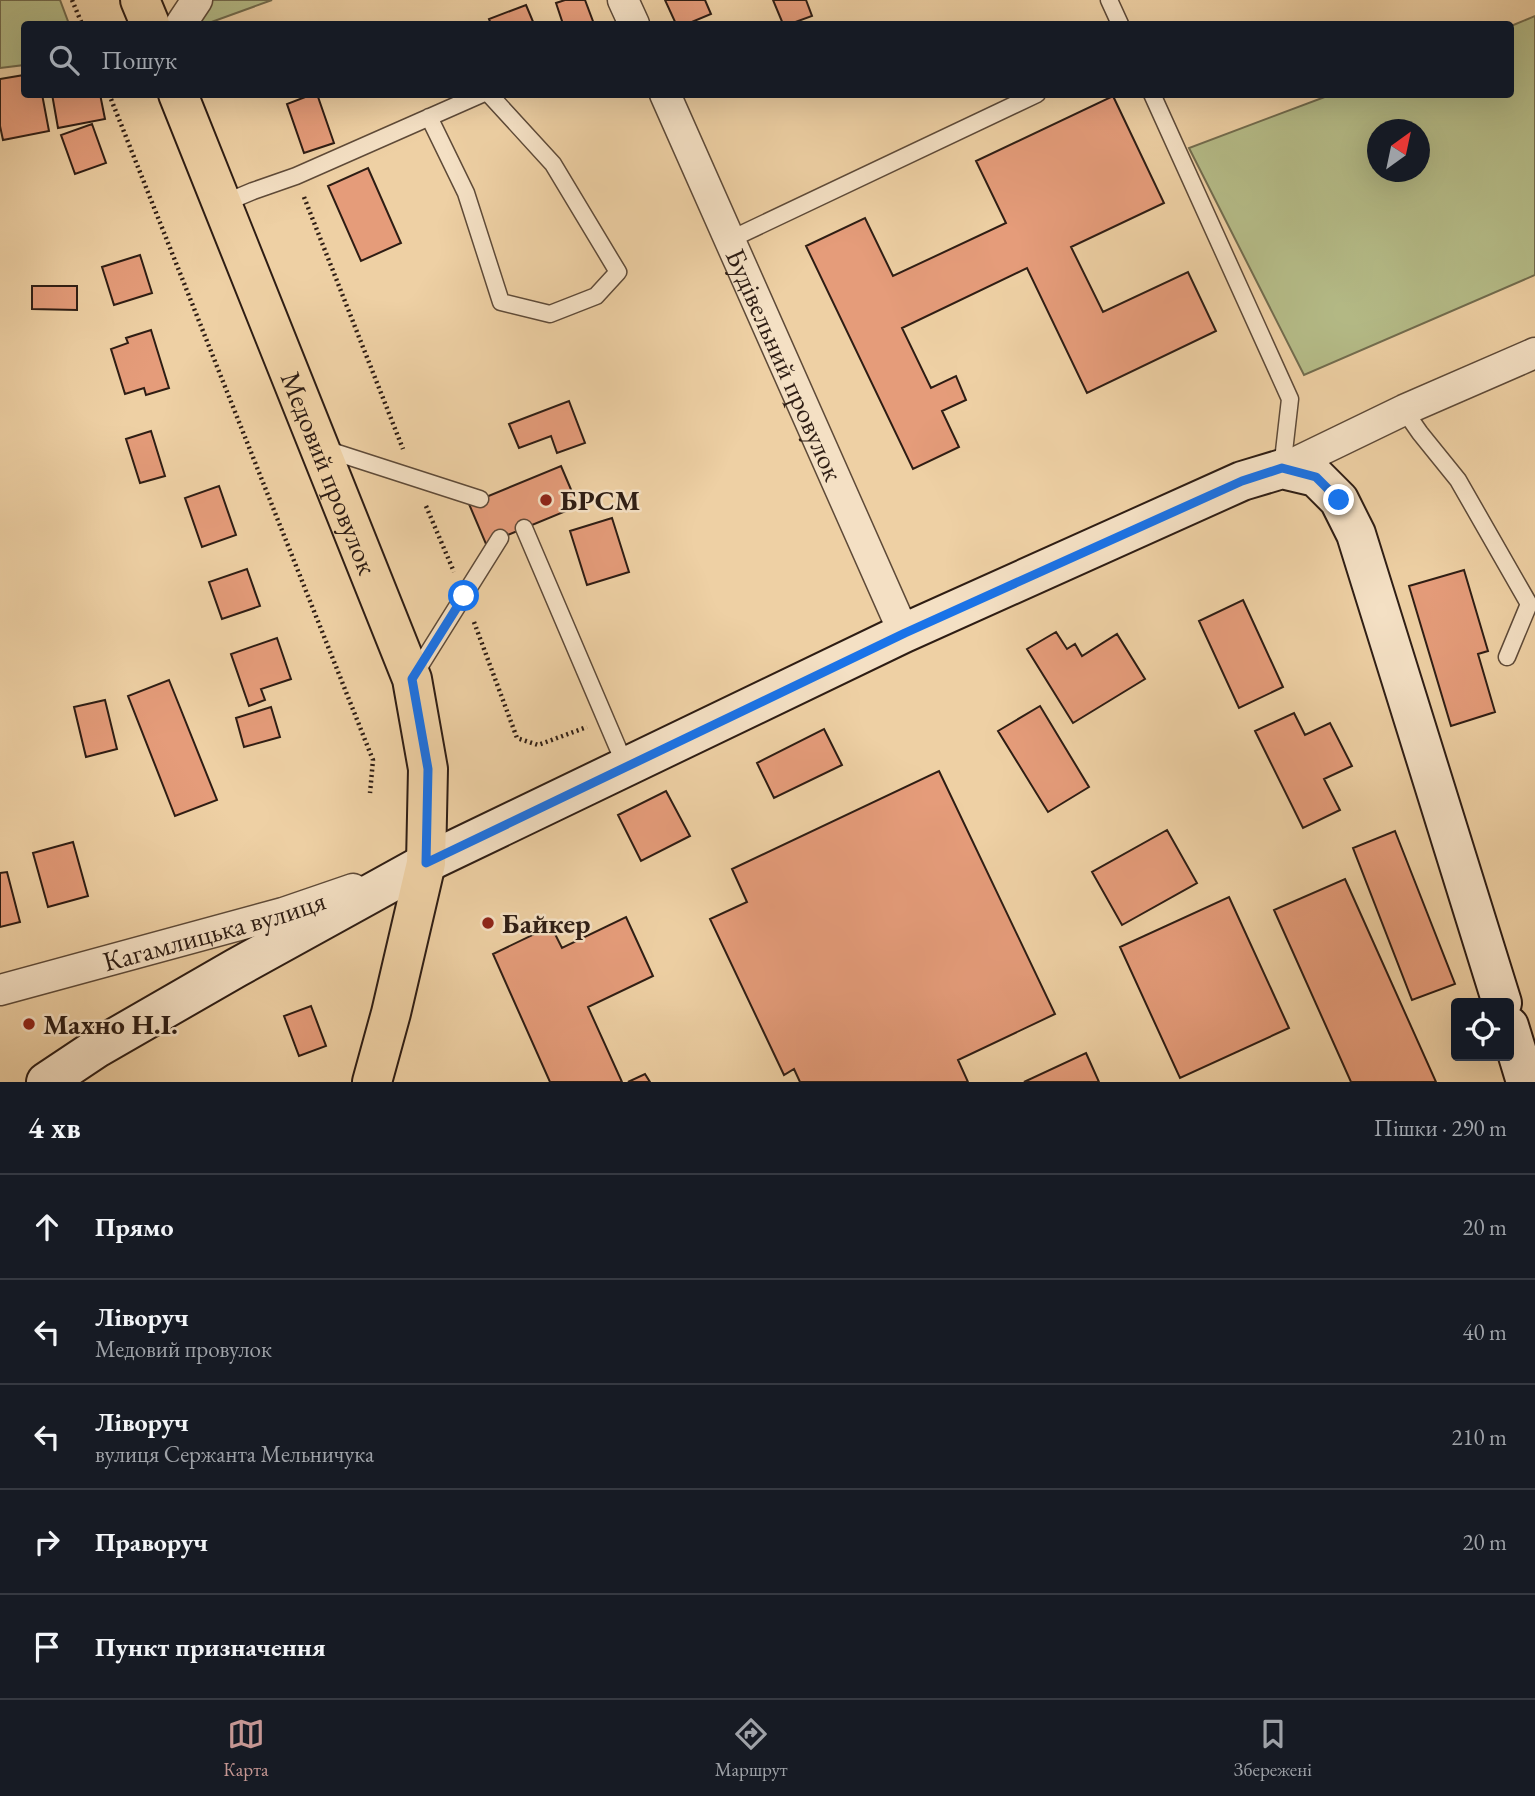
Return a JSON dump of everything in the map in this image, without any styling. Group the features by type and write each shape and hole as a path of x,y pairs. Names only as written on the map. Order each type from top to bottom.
{"main road":[{"path":"140,0 149,21"},
{"name":"Медовий провулок","path":"180,98 412,679 428,769 426,863 372,1082"}],"street":[{"path":"183,21 197,0"},
{"path":"623,0 633,21"},
{"name":"Будівельний провулок","path":"667,98 905,633"},
{"path":"46,1082 97,1048 426,863 905,633 1242,481 1282,468 1404,410 1535,353"},
{"path":"1282,468 1316,477 1339,500 1356,534 1503,998"},
{"name":"Кагамлицька вулиця","path":"0,990 283,913 426,863"},
{"path":"1514,1034 1526,1082"}],"lane":[{"path":"1109,0 1119,21"},
{"path":"222,204 296,176 473,98"},
{"path":"429,117 466,193 501,302 550,314 596,296 618,272 553,164 493,98"},
{"path":"729,240 1029,98"},
{"path":"1154,98 1290,399 1282,468"},
{"path":"1404,410 1458,480 1532,603 1507,657"},
{"path":"319,447 480,499"},
{"path":"524,528 625,767"},
{"path":"412,679 500,538"}],"path":[{"path":"72,0 81,21"},
{"path":"111,98 373,760 370,793"}],"green space":[{"path":"0,0 60,0 68,21 21,21 21,65 0,68"},
{"path":"189,0 272,0 214,21 198,21"},
{"path":"1535,16 1535,275 1304,375 1189,148 1322,98 1514,98 1514,25"}],"building":[{"path":"585,0 593,21 562,21 556,3"},
{"path":"665,0 705,0 711,14 694,21 675,21"},
{"path":"773,0 806,0 812,16 798,21 782,21"},
{"path":"526,5 533,21 490,21 489,19"},
{"path":"21,76 21,98 43,98 49,131 3,140 0,126 0,79"},
{"path":"53,98 101,98 105,119 58,128"},
{"path":"303,98 318,98 334,143 304,153 287,104"},
{"path":"1109,98 1114,98 1164,203 1071,247 1103,312 1188,272 1216,331 1087,393 1027,268 902,328 931,388 956,376 966,400 942,411 959,447 913,469 806,246 865,218 893,276 1006,223 976,161"},
{"path":"92,124 106,163 75,174 61,135"},
{"path":"368,168 401,243 361,261 328,186"},
{"path":"140,255 152,293 114,305 102,267"},
{"path":"32,286 77,286 77,310 32,309"},
{"path":"151,330 169,388 146,395 144,388 125,394 111,349 128,343 126,338"},
{"path":"569,401 585,443 557,453 551,436 519,448 509,424"},
{"path":"151,431 165,476 140,483 126,439"},
{"path":"561,466 578,506 486,544 469,504"},
{"path":"219,486 236,535 202,547 185,498"},
{"path":"612,518 629,572 587,585 570,531"},
{"path":"247,569 260,606 222,619 209,582"},
{"path":"1464,570 1488,651 1478,654 1495,712 1451,726 1409,586"},
{"path":"1243,600 1283,687 1239,708 1199,621"},
{"path":"1056,632 1067,649 1075,644 1082,656 1117,634 1145,679 1073,723 1027,649"},
{"path":"277,638 291,679 261,689 265,700 249,706 231,654"},
{"path":"169,680 217,800 175,816 128,696"},
{"path":"105,700 117,749 86,757 74,707"},
{"path":"1040,706 1089,787 1048,812 998,731"},
{"path":"271,707 280,737 244,747 236,718"},
{"path":"1294,713 1305,735 1330,723 1352,766 1324,779 1340,810 1303,828 1255,731"},
{"path":"824,729 842,765 774,798 757,763"},
{"path":"939,771 1055,1014 958,1060 968,1082 800,1082 794,1069 784,1075 710,919 747,902 732,869"},
{"path":"666,791 690,836 641,861 618,815"},
{"path":"1167,830 1197,883 1122,925 1092,872"},
{"path":"1395,831 1455,984 1412,1000 1353,848"},
{"path":"73,842 88,896 48,907 33,853"},
{"path":"7,872 20,922 0,927 0,873"},
{"path":"1345,879 1436,1082 1351,1082 1274,910"},
{"path":"1229,897 1289,1028 1180,1078 1120,947"},
{"path":"626,917 653,976 588,1007 622,1082 550,1082 493,954 551,926 562,948"},
{"path":"311,1006 326,1046 299,1056 284,1016"},
{"path":"1086,1053 1099,1082 1024,1082"},
{"path":"645,1074 650,1082 628,1082"}],"place":[{"name":"БРСМ","path":"546,500"},
{"name":"Байкер","path":"488,923"},
{"name":"Махно Н.І.","path":"29,1024"}],"route":[{"path":"464,596 412,679 428,769 426,863 905,633 1242,481 1282,468 1316,477 1339,500"}]}
